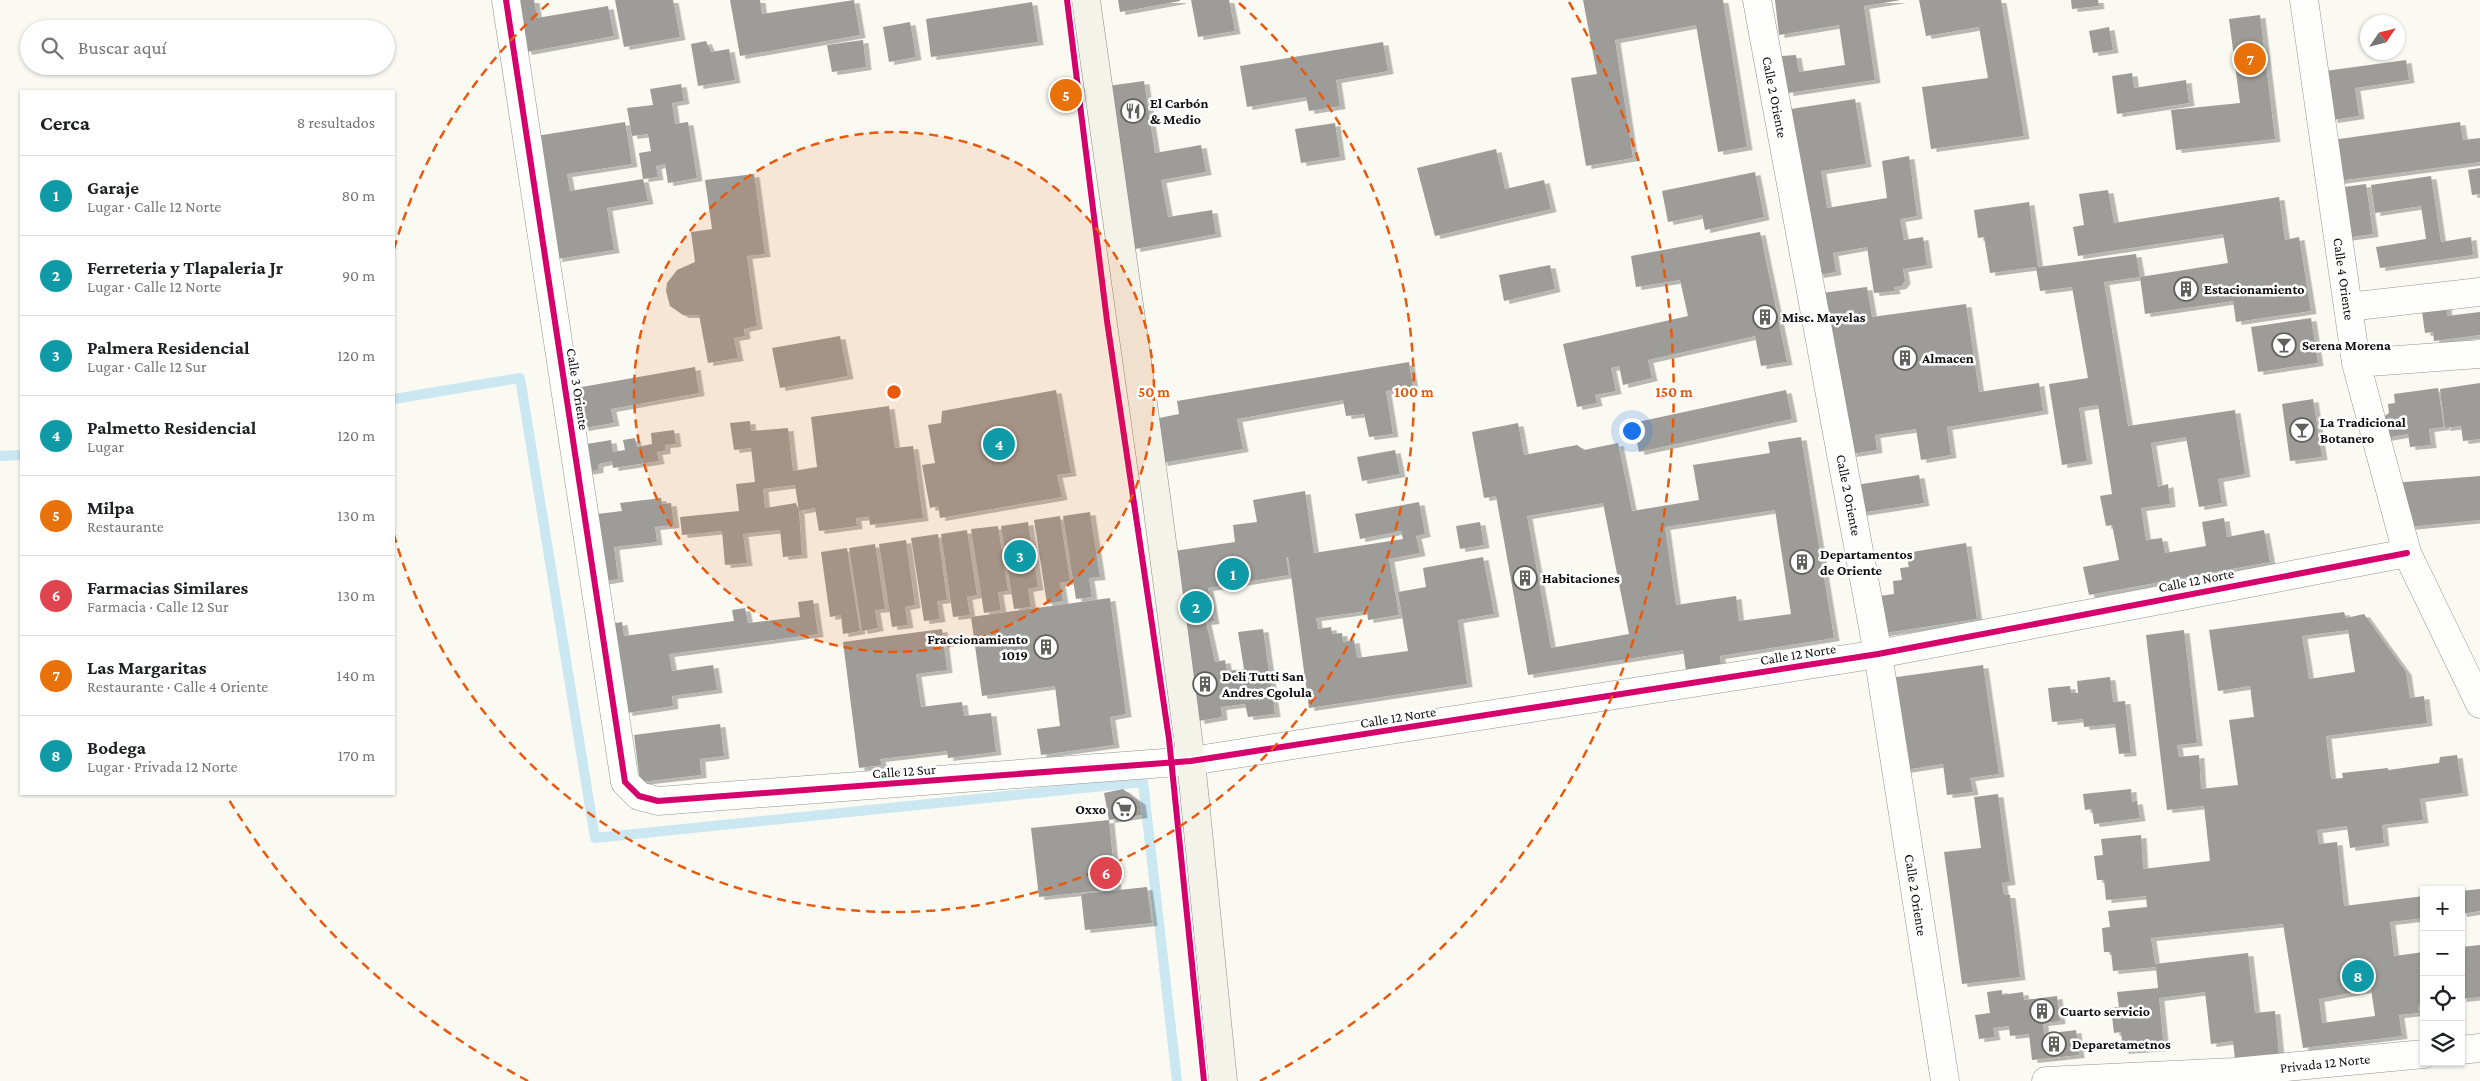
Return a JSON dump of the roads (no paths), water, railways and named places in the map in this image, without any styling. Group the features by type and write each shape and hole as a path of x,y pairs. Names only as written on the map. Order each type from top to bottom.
{"main road":[{"path":"1086,0 1155,489 1191,762 1223,1081"}],"street":[{"name":"Calle 3 Oriente","path":"506,0 625,782"},
{"name":"Calle 2 Oriente","path":"1757,0 1878,654 1945,1081"},
{"name":"Calle 4 Oriente","path":"2304,0 2356,363 2407,553 2480,704"},
{"path":"2348,307 2480,292"},
{"path":"2356,363 2480,354"},
{"name":"Calle 12 Norte","path":"1191,762 1878,654 2407,553"},
{"name":"Calle 12 Sur","path":"625,782 639,796 658,801 1191,762"},
{"path":"2465,1050 2480,1048"},
{"name":"Privada 12 Norte","path":"2046,1081 2235,1077 2420,1054"}],"waterway":[{"path":"395,399 520,378 595,838 1143,782 1177,1081"},
{"path":"0,456 20,455"}],"place":[{"name":"Las Margaritas","path":"2250,59"},
{"name":"Milpa","path":"1066,95"},
{"name":"El Carbón & Medio","path":"1133,111"},
{"name":"Estacionamiento","path":"2186,289"},
{"name":"Misc. Mayelas","path":"1765,317"},
{"name":"Serena Morena","path":"2284,345"},
{"name":"Almacen","path":"1905,358"},
{"name":"La Tradicional Botanero","path":"2302,430"},
{"name":"Palmetto Residencial","path":"999,444"},
{"name":"Palmera Residencial","path":"1020,556"},
{"name":"Departamentos de Oriente","path":"1802,562"},
{"name":"Garaje","path":"1233,574"},
{"name":"Habitaciones","path":"1525,578"},
{"name":"Ferreteria y Tlapaleria Jr","path":"1196,607"},
{"name":"Fraccionamiento 1019","path":"1046,647"},
{"name":"Deli Tutti San Andres Cgolula","path":"1205,684"},
{"name":"Oxxo","path":"1124,809"},
{"name":"Farmacias Similares","path":"1106,873"},
{"name":"Bodega","path":"2358,976"},
{"name":"Cuarto servicio","path":"2042,1011"},
{"name":"Deparetametnos","path":"2054,1044"}]}
